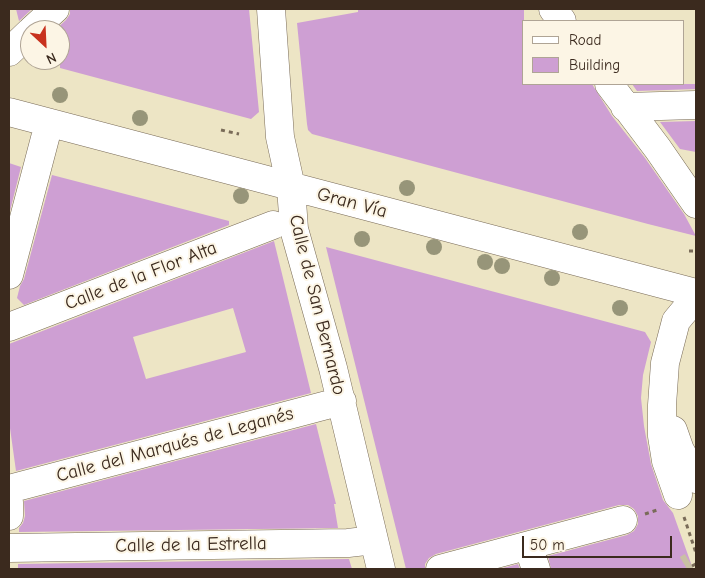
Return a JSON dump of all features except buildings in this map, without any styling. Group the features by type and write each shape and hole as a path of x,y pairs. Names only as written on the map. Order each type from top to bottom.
{"street":[{"path":"43,20 55,9"},
{"name":"Calle de San Bernardo","path":"271,9 280,137 291,187 294,229 342,401 380,569"},
{"path":"552,9 561,20"},
{"path":"9,52 20,42"},
{"path":"610,85 658,149 696,204"},
{"path":"625,106 696,105"},
{"name":"Gran Vía","path":"9,112 696,293"},
{"path":"9,275 49,123"},
{"name":"Calle de la Flor Alta","path":"9,327 273,225"},
{"path":"685,495 675,438 670,423 668,402 680,322 696,297"},
{"name":"Calle del Marqués de Leganés","path":"9,489 342,401"},
{"path":"9,502 9,516"},
{"path":"440,569 532,557 623,520"},
{"name":"Calle de la Estrella","path":"9,548 348,543 374,540"}],"path":[{"path":"222,130 239,134"},
{"path":"689,250 696,251"},
{"path":"685,495 696,553"},
{"path":"692,566 696,564"}],"tunnel":[{"path":"687,569 692,566"}]}
